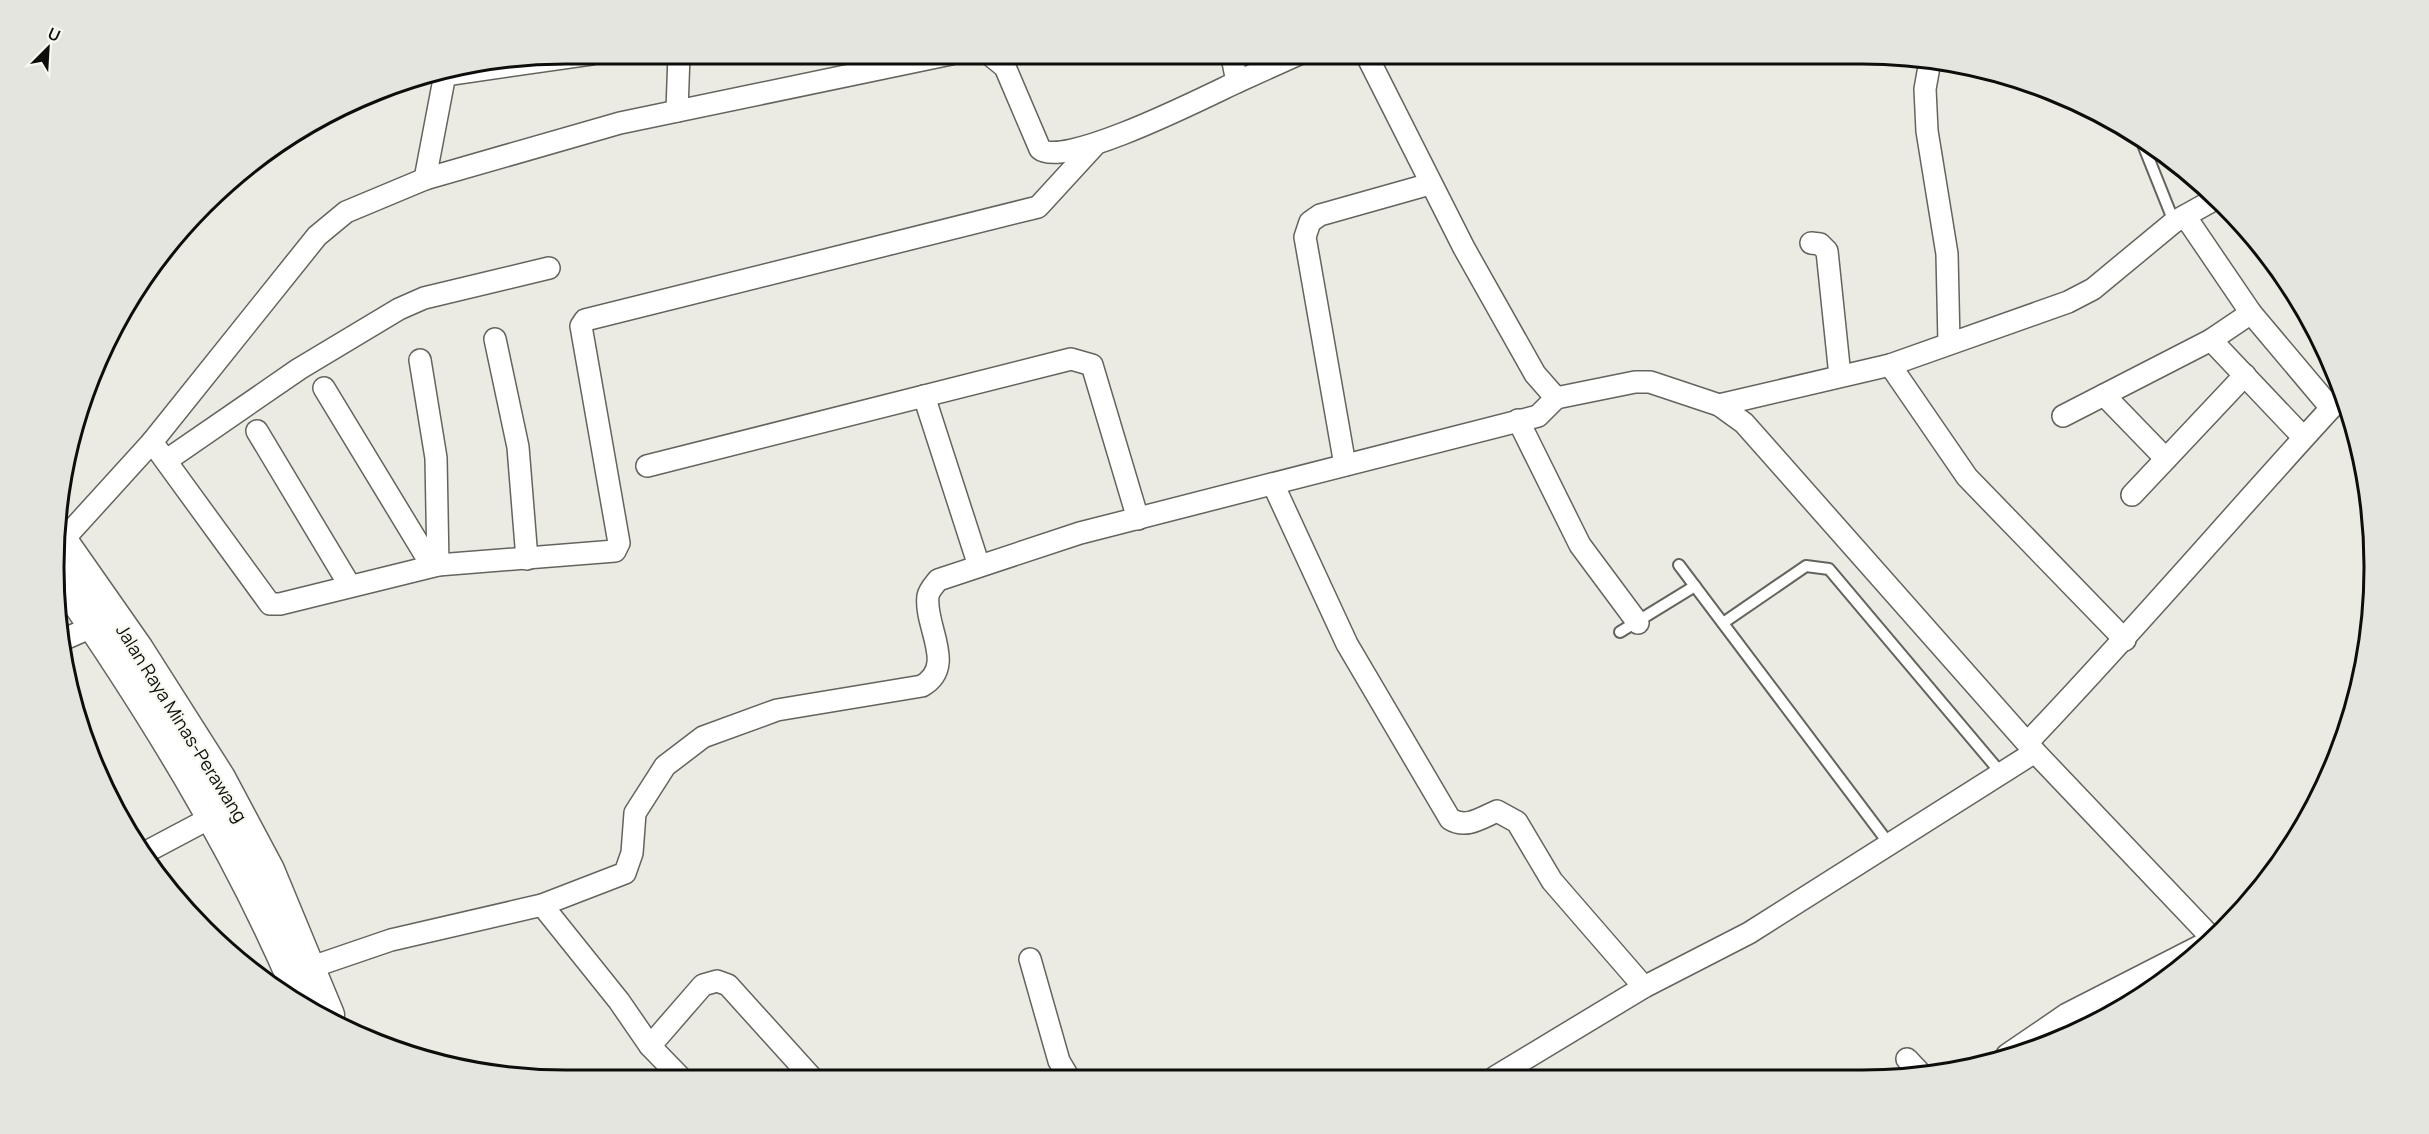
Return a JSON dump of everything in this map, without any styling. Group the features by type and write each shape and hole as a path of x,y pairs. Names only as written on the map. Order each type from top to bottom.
{"main road":[{"name":"Jalan Raya Minas-Perawang","path":"65,545 138,649 220,778 269,870 326,1007"},
{"name":"Jalan Raya Minas-Perawang","path":"65,584 94,626 212,817 297,991"}],"street":[{"path":"677,111 679,64"},
{"path":"66,536 152,442 317,236 346,212 425,179 620,123 903,64"},
{"path":"1001,64 1005,67 1043,152 1051,154 1094,146 1277,64"},
{"path":"1233,64 1237,82"},
{"path":"1371,64 1430,184 1535,374 1556,398"},
{"path":"1929,69 1925,89 1927,131 1947,254 1949,343"},
{"path":"425,179 444,80"},
{"path":"152,442 268,603 280,604 435,566 615,551 619,546 581,326 585,320 1038,207 1094,146"},
{"path":"1345,465 1305,237 1310,222 1320,215 1430,184"},
{"path":"1719,405 1890,364 2042,312 2093,289 2180,219 2208,203"},
{"path":"2180,219 2251,313 2336,400"},
{"path":"1811,243 1820,244 1827,251 1840,376"},
{"path":"167,460 299,369 399,309 424,298 549,268"},
{"path":"2063,416 2211,340 2251,313"},
{"path":"495,339 518,447 527,559"},
{"path":"2211,340 2303,437"},
{"path":"647,466 1071,359 1092,365 1138,519"},
{"path":"420,360 436,458 435,566"},
{"path":"1890,364 1967,477 2125,640"},
{"path":"2132,495 2245,375"},
{"path":"309,968 392,940 542,905 625,873 632,853 635,813 665,766 703,737 777,710 922,686 933,680 939,668 928,596 938,580 1080,533 1538,416 1556,398 1635,382 1650,382 1719,405 1744,423 2032,747 2206,932"},
{"path":"324,388 435,566"},
{"path":"2104,395 2166,459"},
{"path":"924,396 979,566"},
{"path":"1507,1070 1644,987 1749,933 2001,773 2032,747 2337,401"},
{"path":"1518,420 1580,545 1629,627"},
{"path":"257,431 350,586"},
{"path":"1273,484 1347,644 1450,819 1457,823 1470,824 1497,811 1516,822 1552,881 1644,987"},
{"path":"70,637 94,626"},
{"path":"151,849 212,817"},
{"path":"542,905 620,1001 650,1046 673,1070"},
{"path":"2046,1034 2067,1014 2179,957"},
{"path":"1030,959 1059,1061 1064,1070"},
{"path":"650,1046 703,985 717,981 728,985 805,1070"},
{"path":"1907,1059 1914,1066"}],"lane":[{"path":"2144,151 2180,219"},
{"path":"1679,565 1890,845"},
{"path":"1723,623 1806,566 1829,569 2001,773"},
{"path":"1629,627 1695,586"}]}
